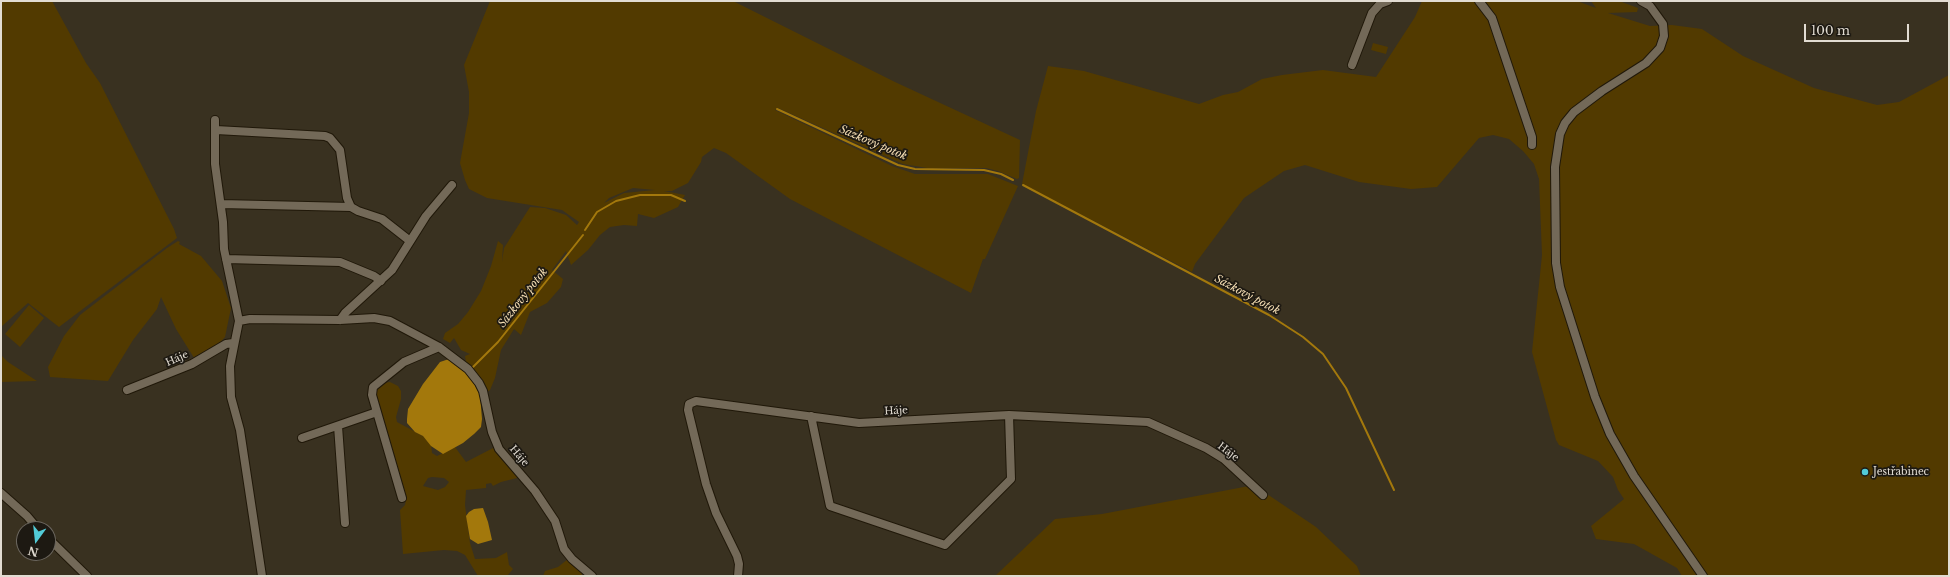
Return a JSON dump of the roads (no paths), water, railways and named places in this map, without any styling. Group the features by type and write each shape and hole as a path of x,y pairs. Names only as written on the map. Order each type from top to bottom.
{"street":[{"path":"1352,65 1372,13 1380,4 1388,1"},
{"path":"1479,1 1492,18 1532,137 1532,145"},
{"path":"1641,1 1650,6 1662,24 1664,36 1660,48 1646,63 1602,91 1574,112 1565,123 1560,134 1555,167 1556,263 1560,287 1595,397 1610,434 1634,476 1703,576"},
{"path":"215,120 215,164 221,204 226,259 239,321 230,366 231,397 240,430 262,576"},
{"path":"216,130 325,136 330,138 340,150 347,198 351,207"},
{"path":"340,320 345,313 392,270 426,216 452,185"},
{"path":"221,204 351,207 358,211 382,219 410,241"},
{"path":"226,259 340,262 374,276 381,281"},
{"name":"Háje","path":"239,321 250,319 340,320 374,318 390,321 439,347 468,369 479,383 483,391 492,432 499,449 535,491 555,521 564,549 572,559 592,576"},
{"name":"Háje","path":"127,390 192,364 226,344 234,343"},
{"path":"402,498 372,395 373,387 404,362 439,347"},
{"name":"Háje","path":"738,576 739,564 737,556 716,513 706,484 688,410 689,404 696,401 859,423 1009,416 1148,422 1206,448 1224,459 1263,495"},
{"path":"302,438 377,412"},
{"path":"811,416 830,506 945,544 1011,479 1009,416"},
{"path":"338,426 345,523"},
{"path":"1,493 31,521"},
{"path":"56,546 87,576"}],"waterway":[{"name":"Sázkový potok","path":"777,109 898,165 915,169 984,170 1001,174 1013,180"},
{"name":"Sázkový potok","path":"1023,185 1269,315 1303,337 1323,354 1346,388 1394,490"},
{"name":"Sázkový potok","path":"585,230 597,212 616,201 640,195 671,195 685,201"},
{"name":"Sázkový potok","path":"472,368 498,342 583,235"}],"place":[{"name":"Jestřabinec","path":"1865,472"}]}
